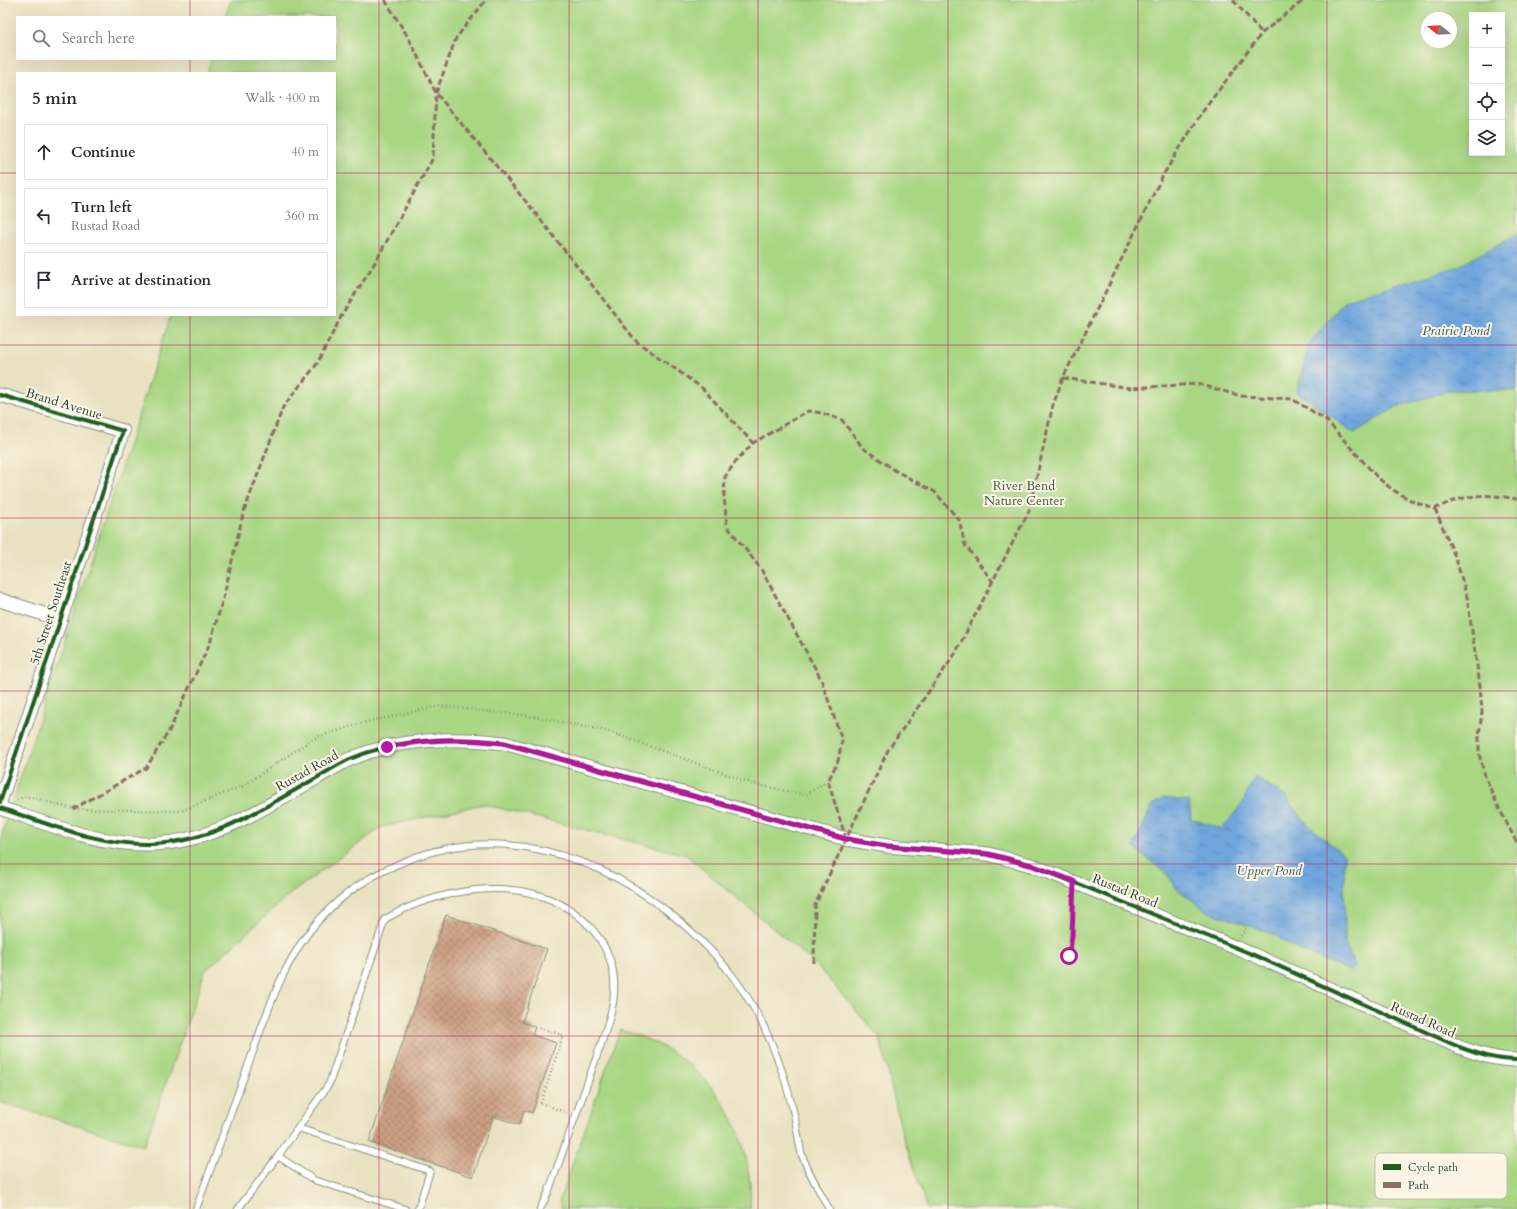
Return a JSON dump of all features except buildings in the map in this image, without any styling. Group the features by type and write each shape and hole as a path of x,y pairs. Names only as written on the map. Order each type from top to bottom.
{"street":[{"name":"Brand Avenue","path":"0,395 123,432"},
{"name":"5th Street Southeast","path":"6,802 60,619 123,432"},
{"path":"0,600 60,619"},
{"name":"Rustad Road","path":"0,808 89,836 121,843 152,844 186,840 218,831 248,818 349,760 387,747 425,740 464,739 504,743 846,839 887,846 988,854 1031,865 1074,881 1254,955 1459,1047 1481,1055 1503,1060 1517,1060"}],"lane":[{"path":"196,1209 277,985 298,948 329,908 364,881 410,858 439,849 468,845 501,845 526,846 555,853 600,871 636,889 666,910 695,935 728,969 767,1033 782,1070 792,1103 802,1154 829,1209"},
{"path":"238,1209 329,1084 385,919 401,910 430,900 481,890 522,891 541,896 572,910 586,921 605,946 613,975 612,1011 548,1193 540,1209"},
{"path":"298,1128 430,1171 418,1209"},
{"path":"278,1156 314,1180 405,1209"}],"path":[{"path":"6,802 26,796 73,809 181,811 243,786 314,738 366,722 440,706 530,716 607,731 754,784 805,795 828,781"},
{"path":"1069,956 1072,936 1074,881"},
{"path":"539,1028 563,1035 541,1103 575,1116"}],"green space":[{"name":"River Bend Nature Center","path":"231,0 1517,0 1517,1209 927,1209 902,1133 880,1038 814,963 686,855 483,804 382,827 290,894 205,971 144,1146 0,1102 0,841 171,316 336,316 336,72 207,72 211,60 336,60 336,16 225,16"},
{"path":"620,1030 643,1037 684,1060 716,1093 729,1112 739,1134 746,1157 749,1176 750,1209 562,1209 559,1202"}],"water":[{"name":"Prairie Pond","path":"1517,234 1517,391 1451,390 1396,407 1354,433 1297,392 1309,344 1345,300 1457,267"},
{"name":"Upper Pond","path":"1255,776 1285,796 1308,825 1344,855 1345,944 1356,967 1350,971 1297,949 1273,934 1207,911 1177,889 1168,875 1133,847 1153,804 1164,798 1189,801 1191,819 1222,829 1242,804"}],"marked path":[{"path":"385,0 408,37 436,93 532,209 636,341 702,388 753,443"},
{"path":"73,809 146,768 169,731 210,643 223,599 243,514 283,407 317,364 342,315 374,264 433,158 436,93 456,38 486,0"},
{"path":"1233,0 1262,33"},
{"path":"814,963 815,905 888,750 955,654 1029,511 1053,405 1063,378 1163,175 1203,111 1262,33 1304,0"},
{"path":"1063,378 1131,388 1198,384 1241,396 1292,399 1325,419 1377,477 1393,490 1414,502 1435,509 1456,500 1475,496 1495,496 1517,499"},
{"path":"846,839 828,781 838,761 842,740 821,679 761,569 727,526 724,497 725,477 736,461 753,443 808,411 822,413 842,420 863,448 896,471 935,492 959,520 965,545 993,582"},
{"path":"1435,509 1456,559 1467,597 1480,686 1482,712 1479,736 1479,754 1485,776 1517,843"}],"cycle path":[{"path":"0,395 123,431 0,802"},
{"path":"0,808 94,838 133,844 175,842 197,837 239,821 342,763 369,752 406,743 426,741 464,740 504,743 846,839 887,846 988,854 1031,865 1254,955 1459,1047 1487,1056 1517,1060"}],"route":[{"path":"387,747 425,740 464,739 504,743 846,839 887,846 988,854 1031,865 1074,881 1071,919 1072,936 1069,956"}]}
